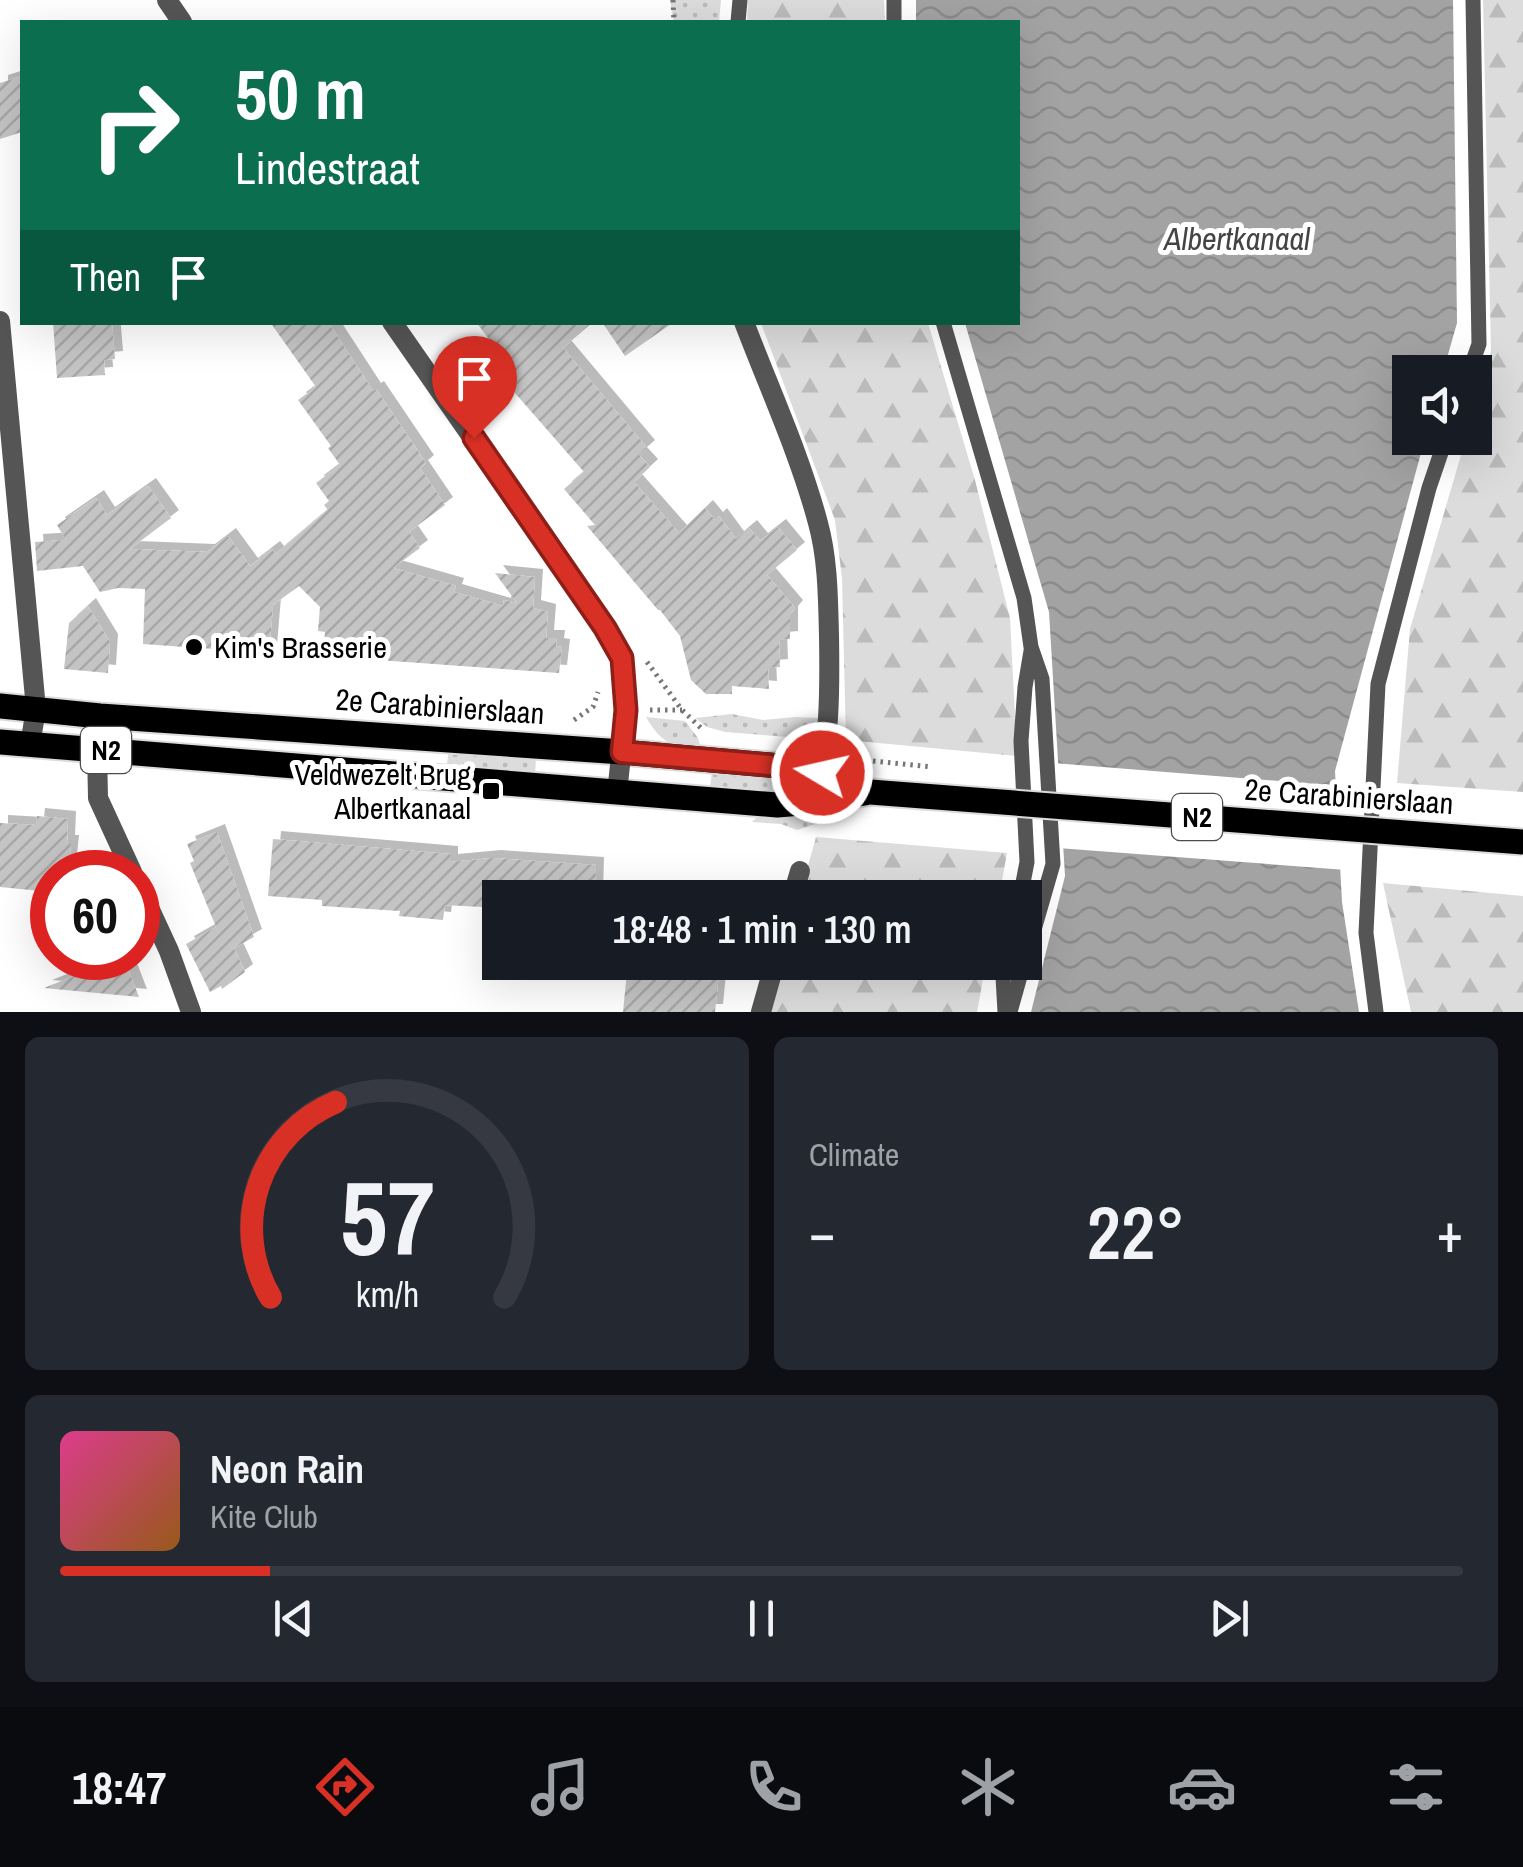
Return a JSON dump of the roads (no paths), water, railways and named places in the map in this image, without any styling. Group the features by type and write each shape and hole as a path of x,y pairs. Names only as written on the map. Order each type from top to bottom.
{"main road":[{"name":"2e Carabinierslaan","path":"0,706 780,766 822,773 870,792"},
{"name":"2e Carabinierslaan","path":"0,742 777,805 870,792 1523,842"}],"street":[{"path":"0,321 36,709 30,745"},
{"path":"394,325 584,597 622,658 626,710 617,793"},
{"path":"745,325 818,524 828,585 827,747 814,802"},
{"path":"100,716 98,798 122,850"},
{"path":"797,880 800,871"},
{"path":"160,932 191,1012"},
{"path":"761,1012 770,980"}],"lane":[{"path":"1474,0 1479,344 1475,355"},
{"path":"944,325 1024,598 1042,680 1053,864 1042,902"},
{"path":"1376,1012 1366,933 1378,684 1440,455"},
{"path":"1024,880 1028,862 1021,742 1032,648"},
{"path":"1002,980 1007,1012"},
{"path":"1007,1012 1019,980"}],"water":[{"name":"Albertkanaal","path":"916,0 1453,0 1457,323 1448,355 1392,355 1392,455 1420,455 1335,771 1342,902 1359,1012 1031,1012 1065,876 1049,612 966,325 1020,325 1020,20 916,20"}],"place":[{"name":"Kim's Brasserie","path":"194,647"},
{"name":"Veldwezelt Brug Albertkanaal","path":"491,791"}]}
